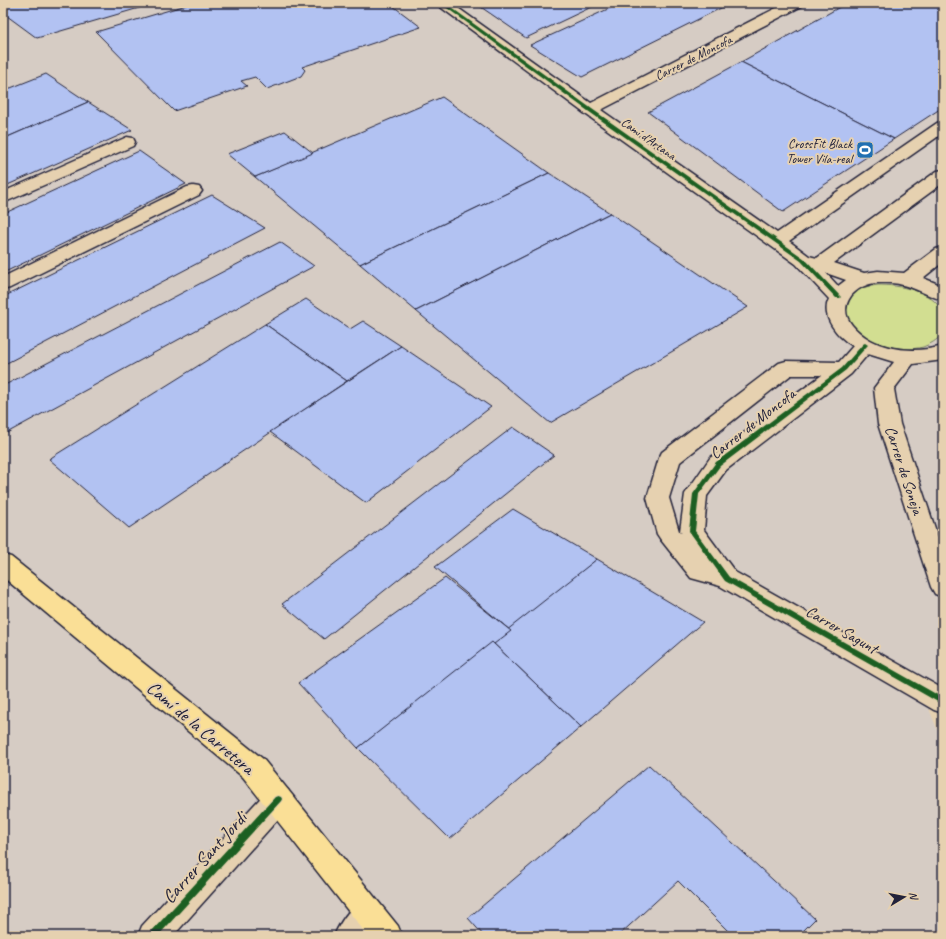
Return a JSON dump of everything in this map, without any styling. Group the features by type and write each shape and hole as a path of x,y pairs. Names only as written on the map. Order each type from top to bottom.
{"main road":[{"name":"Camí de la Carretera","path":"3,564 253,768 387,936"}],"street":[{"name":"Camí d'Artana","path":"442,3 590,110 777,241 811,262 863,279"},
{"name":"Carrer de Moncofa","path":"590,110 797,3"},
{"path":"777,241 943,126"},
{"path":"3,198 127,142"},
{"path":"811,262 943,175"},
{"path":"3,284 193,191"},
{"path":"909,279 943,253"},
{"name":"Camí d'Artana","path":"811,262 838,297"},
{"path":"943,293 926,284 909,279 885,276 863,279 848,286 838,297 836,309 840,322 850,334 865,344 885,353 908,357 926,357 943,353"},
{"name":"Carrer de Moncofa","path":"727,578 692,531 696,494 718,464 844,369 865,344"},
{"name":"Carrer de Soneja","path":"908,357 884,388 889,424 943,587"},
{"path":"727,578 699,571 669,534 658,498 670,458 786,368 844,369"},
{"name":"Carrer Sagunt","path":"727,578 943,702"},
{"name":"Carrer Sant Jordi","path":"153,936 278,799"},
{"path":"349,936 368,912"}],"shaded area":[{"path":"3,3 943,3 943,702 922,691 943,744 943,936 3,936"}],"green space":[{"path":"878,285 895,286 914,290 931,298 943,314 943,334 929,345 914,349 885,346 867,338 853,326 847,317 846,305 850,297 856,291 865,287"}],"building":[{"path":"156,3 37,38 3,13 3,4"},
{"path":"193,3 389,3 421,27 302,67 305,70 301,76 267,89 255,77 241,81 247,86 174,111 96,32"},
{"path":"475,3 600,3 526,38"},
{"path":"621,3 731,3 582,77 530,45"},
{"path":"847,3 943,3 943,107 894,139 741,62"},
{"path":"741,62 894,139 783,212 648,112"},
{"path":"46,74 88,102 3,139 3,91"},
{"path":"442,97 549,173 360,264 255,177"},
{"path":"88,102 132,130 3,187 3,139"},
{"path":"285,131 313,153 255,177 227,154"},
{"path":"139,151 186,184 3,273 3,214"},
{"path":"549,173 610,213 416,311 360,264"},
{"path":"212,195 265,228 3,365 3,297"},
{"path":"610,213 748,307 550,423 416,311"},
{"path":"280,242 314,266 3,435 3,386"},
{"path":"306,299 350,329 363,321 401,346 347,381 265,324"},
{"path":"265,324 347,381 129,528 49,459"},
{"path":"401,346 491,407 366,503 270,432"},
{"path":"513,427 554,455 324,639 282,604"},
{"path":"513,509 597,559 511,631 435,567"},
{"path":"597,559 703,622 581,727 492,642"},
{"path":"445,578 511,631 358,748 298,683"},
{"path":"492,642 581,727 450,839 358,748"},
{"path":"649,765 815,919 798,936 733,936 678,881 618,936 484,936 468,918"}],"cycle path":[{"path":"442,3 590,110 803,260 838,297"},
{"path":"865,345 844,369 718,464 696,494 692,531 727,579 943,702"},
{"path":"153,936 278,799"}],"place":[{"name":"CrossFit Black Tower Vila-real","path":"865,150"}]}
